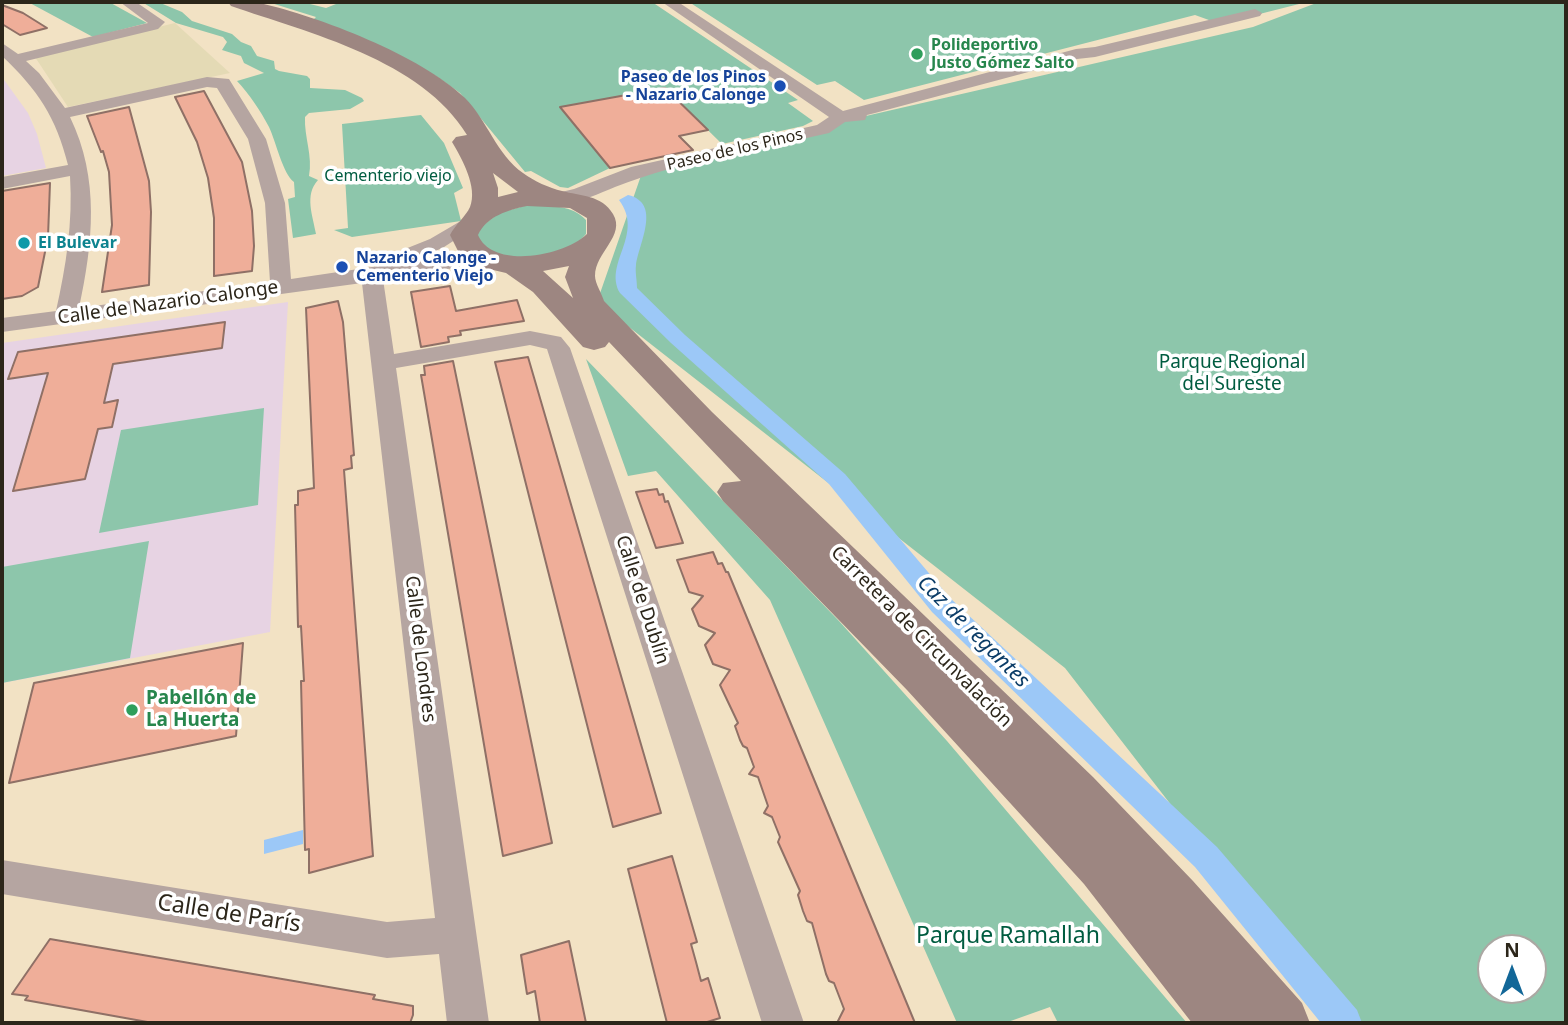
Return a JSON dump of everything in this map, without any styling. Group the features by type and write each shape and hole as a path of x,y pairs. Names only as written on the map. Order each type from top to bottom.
{"main road":[{"path":"229,4 353,44 388,58 421,76 467,116 505,172 557,198 590,228 556,261 506,263"},
{"path":"229,4 399,76 420,90 447,118 474,158 485,188 477,216"},
{"path":"477,216 511,201 557,198"},
{"name":"Carretera de Circunvalación","path":"477,216 464,235 469,248 485,259 506,263 544,286 709,465 923,678 1094,859 1227,1023"},
{"name":"Carretera de Circunvalación","path":"590,228 580,276 590,304 700,420 890,605 1076,792 1192,918 1282,1023"}],"street":[{"path":"9,54 153,26 157,22 127,2"},
{"path":"669,2 841,117"},
{"name":"Paseo de los Pinos","path":"557,198 579,194 625,176 804,135 823,129 841,117 878,115 959,100 1105,64 1102,56 1154,37 1255,13"},
{"path":"9,54 39,83 61,114 72,141 83,201 82,225 66,317"},
{"path":"61,114 207,82 223,83 257,139 275,203 281,287"},
{"path":"2,183 78,169"},
{"name":"Paseo de los Pinos","path":"590,228 601,192 625,176"},
{"name":"Calle de Nazario Calonge","path":"335,279 423,251 477,216"},
{"name":"Calle de Nazario Calonge","path":"2,326 372,275 437,262 506,263"},
{"name":"Calle de Londres","path":"372,275 468,1023"},
{"name":"Calle de Dublín","path":"383,363 530,338 553,342 558,348 783,1023"},
{"name":"Calle de París","path":"2,877 387,940 421,939 456,933"}],"shaded area":[{"path":"2,77 28,113 46,168 2,176"},
{"path":"288,302 270,632 2,683 2,343"}],"green space":[{"path":"28,2 109,2 147,23 93,37"},
{"path":"142,2 158,2 182,12 192,21 232,34 251,46 257,56 274,61 275,69 307,76 310,79 310,88 345,90 362,98 364,101 350,109 309,113 305,117 309,176 318,180 310,199 316,234 293,238 288,199 295,197 294,182 283,165 266,121 237,81 264,73 244,63 241,56 222,50 227,42 223,37 176,23"},
{"path":"268,2 302,2 326,8 341,2 652,2 798,100 788,103 813,121 803,126 722,144 665,88 561,107 610,168 568,188 560,187 531,171 525,172 460,93 436,76 312,21 316,17"},
{"name":"Polideportivo Justo Gómez Salto","path":"689,2 1307,2 1220,24 1195,15 864,100 835,81 817,85"},
{"name":"Parque Regional del Sureste","path":"1319,2 1566,2 1566,1023 1340,1023 1065,668 597,302 644,167 1253,27"},
{"name":"Cementerio viejo","path":"421,115 444,143 463,188 454,193 461,221 352,237 334,230 348,228 342,124"},
{"path":"524,206 557,207 573,211 586,220 586,234 566,249 540,257 511,258 486,249 477,237 477,230 499,213"},
{"name":"Parque Ramallah","path":"586,359 839,621 947,741 1187,1023 1058,1023 1050,1007 1005,1023 957,1023 770,600 656,471 628,476"},
{"path":"264,408 258,505 99,533 121,430"},
{"path":"149,541 130,658 2,683 2,567"}],"sand":[{"path":"175,23 230,73 68,107 35,57"}],"water":[{"path":"303,830 303,844 264,854 264,840"}],"building":[{"path":"2,5 23,13 47,28 20,35 2,24"},
{"path":"665,88 708,130 679,136 693,150 610,168 560,107"},
{"path":"204,91 242,162 252,211 252,271 214,276 214,218 208,178 197,142 175,97"},
{"path":"129,107 149,181 149,285 102,292 112,225 109,172 87,116"},
{"name":"El Bulevar","path":"50,183 48,237 38,287 22,296 2,299 2,191"},
{"path":"450,286 456,311 517,300 524,321 460,331 461,335 448,337 449,342 421,347 411,292"},
{"path":"338,301 343,322 354,455 351,456 352,468 344,470 373,856 309,873 309,849 305,850 301,681 304,681 301,626 298,627 295,505 298,505 298,491 314,488 306,308"},
{"path":"225,322 222,348 113,364 104,403 118,400 112,427 98,429 85,479 13,491 48,373 8,379 18,352"},
{"path":"528,357 661,813 613,827 495,362"},
{"path":"453,361 552,843 503,856 421,375 425,375 424,366"},
{"path":"657,489 659,495 663,494 665,502 668,501 683,543 656,548 636,492"},
{"path":"713,552 718,564 722,563 728,572 915,1023 837,1023 844,1009 834,983 829,981 826,974 812,923 807,921 803,911 798,895 800,891 778,842 780,837 772,817 764,813 768,806 758,777 749,774 754,767 747,748 740,740 735,726 738,723 720,685 730,670 713,664 705,645 715,633 699,626 692,609 703,596 689,592 677,560"},
{"name":"Pabellón de La Huerta","path":"243,643 236,736 9,783 34,683"},
{"path":"672,856 697,942 691,944 701,981 708,978 720,1018 704,1023 667,1023 628,869"},
{"path":"50,939 375,995 373,999 413,1006 413,1015 410,1023 153,1023 25,1000 28,996 12,994"},
{"path":"569,941 586,1023 540,1023 535,991 527,994 521,955"}],"waterway":[{"name":"Caz de regantes","path":"628,200 637,210 638,228 627,264 627,289 678,339 837,479 941,605 1206,857 1344,1023"}],"place":[{"name":"Polideportivo Justo Gómez Salto","path":"917,54"},
{"name":"Paseo de los Pinos - Nazario Calonge","path":"780,86"},
{"name":"El Bulevar","path":"24,243"},
{"name":"Nazario Calonge - Cementerio Viejo","path":"342,267"},
{"name":"Pabellón de La Huerta","path":"132,710"}]}
